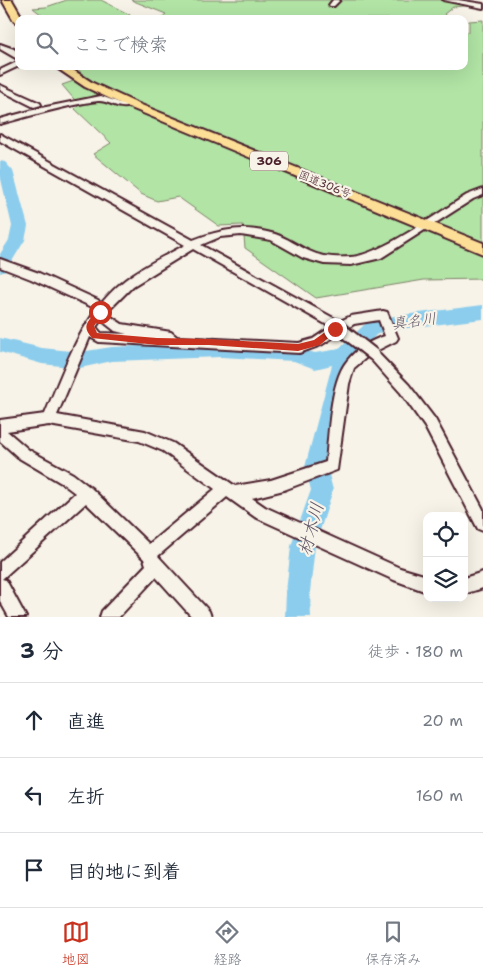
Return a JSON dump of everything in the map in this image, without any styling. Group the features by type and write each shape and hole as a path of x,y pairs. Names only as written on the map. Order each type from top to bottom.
{"highway":[{"path":"7,0 16,15"},
{"name":"国道306号","path":"65,70 89,85 130,104 483,249"}],"street":[{"path":"446,0 483,6"},
{"path":"0,46 15,54"},
{"path":"0,72 15,65"},
{"path":"0,87 37,105"},
{"path":"0,122 41,110 101,98 119,105 130,104"},
{"path":"0,137 333,323 374,355 405,389 430,423 483,524"},
{"path":"49,419 83,338 108,302 129,283 194,244 226,233 258,233 273,237 307,256 333,261 351,261 376,255 470,197 483,192"},
{"path":"5,265 94,303"},
{"path":"90,326 92,333 99,337 298,348 317,342 351,320 383,315 392,338 381,341 349,366 344,384 332,466 300,477 290,483 230,490 152,559 148,576 108,617"},
{"path":"106,320 119,328 168,335 176,342"},
{"path":"0,426 49,419 140,435 168,446 260,512 399,575 423,583"},
{"path":"0,433 24,454 86,493 152,559 203,617"},
{"path":"0,572 86,493"},
{"path":"468,585 483,580"},
{"path":"0,586 18,617"}],"green space":[{"path":"67,0 101,0 130,15 42,15 33,8 46,7"},
{"path":"131,0 458,0 483,4 453,7 445,15 165,15 166,14"},
{"path":"483,20 483,279 424,280 316,298 245,248 243,225 219,226 178,197 157,201 141,194 93,154 111,143 75,109 79,105 62,85 85,77 79,70 468,70 469,21"}],"waterway":[{"name":"真名川","path":"0,165 6,171 20,226 17,240 0,267"},
{"name":"真名川","path":"344,355 370,330 379,325 483,312"},
{"name":"真名川","path":"0,345 42,356 80,360 112,354 221,350 294,354 315,361 344,355"},
{"name":"材木川","path":"298,617 298,592 303,546 322,490 316,467 344,355"}],"route":[{"path":"100,312 90,326 90,330 95,336 157,342 209,342 298,348 317,342 335,329"}]}
